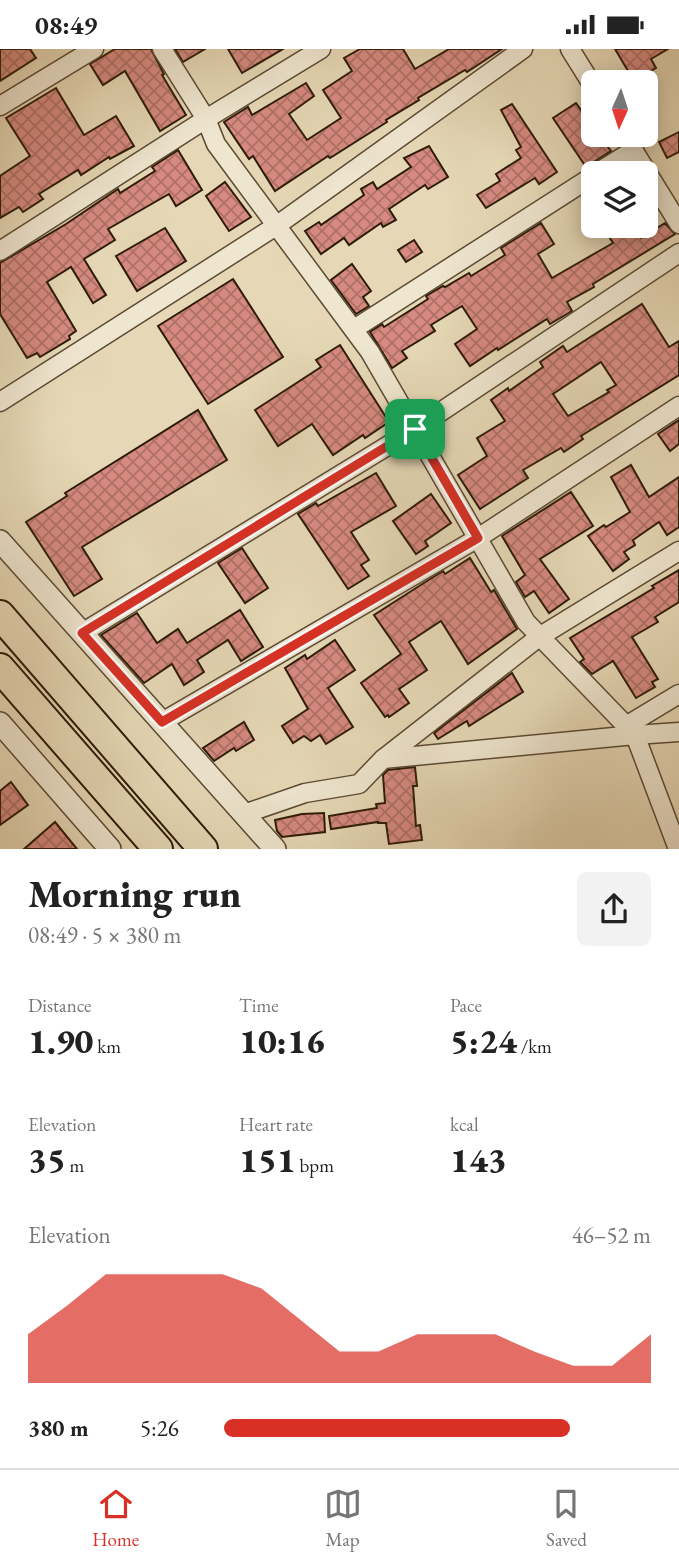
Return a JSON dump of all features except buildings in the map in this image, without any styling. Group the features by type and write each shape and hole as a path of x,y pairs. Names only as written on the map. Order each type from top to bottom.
{"highway":[{"path":"0,615 203,849"},
{"path":"0,667 153,842"}],"street":[{"path":"0,106 94,49"},
{"path":"162,49 206,119 216,144 370,352 526,622 630,731 678,849"},
{"path":"0,251 321,49"},
{"path":"0,402 275,226 523,49"},
{"path":"570,49 583,70"},
{"path":"609,161 624,147"},
{"path":"632,147 679,224"},
{"path":"354,329 581,183"},
{"path":"82,633 415,429 679,253"},
{"path":"162,722 478,538 679,406"},
{"path":"0,541 275,849"},
{"path":"244,814 305,793 359,784 383,759 539,637 679,551"},
{"path":"630,731 679,694"},
{"path":"0,723 110,849"},
{"path":"383,759 630,731 679,732"},
{"path":"153,842 172,813"}],"route":[{"path":"415,429 478,538 162,722 82,633 415,429"}]}
